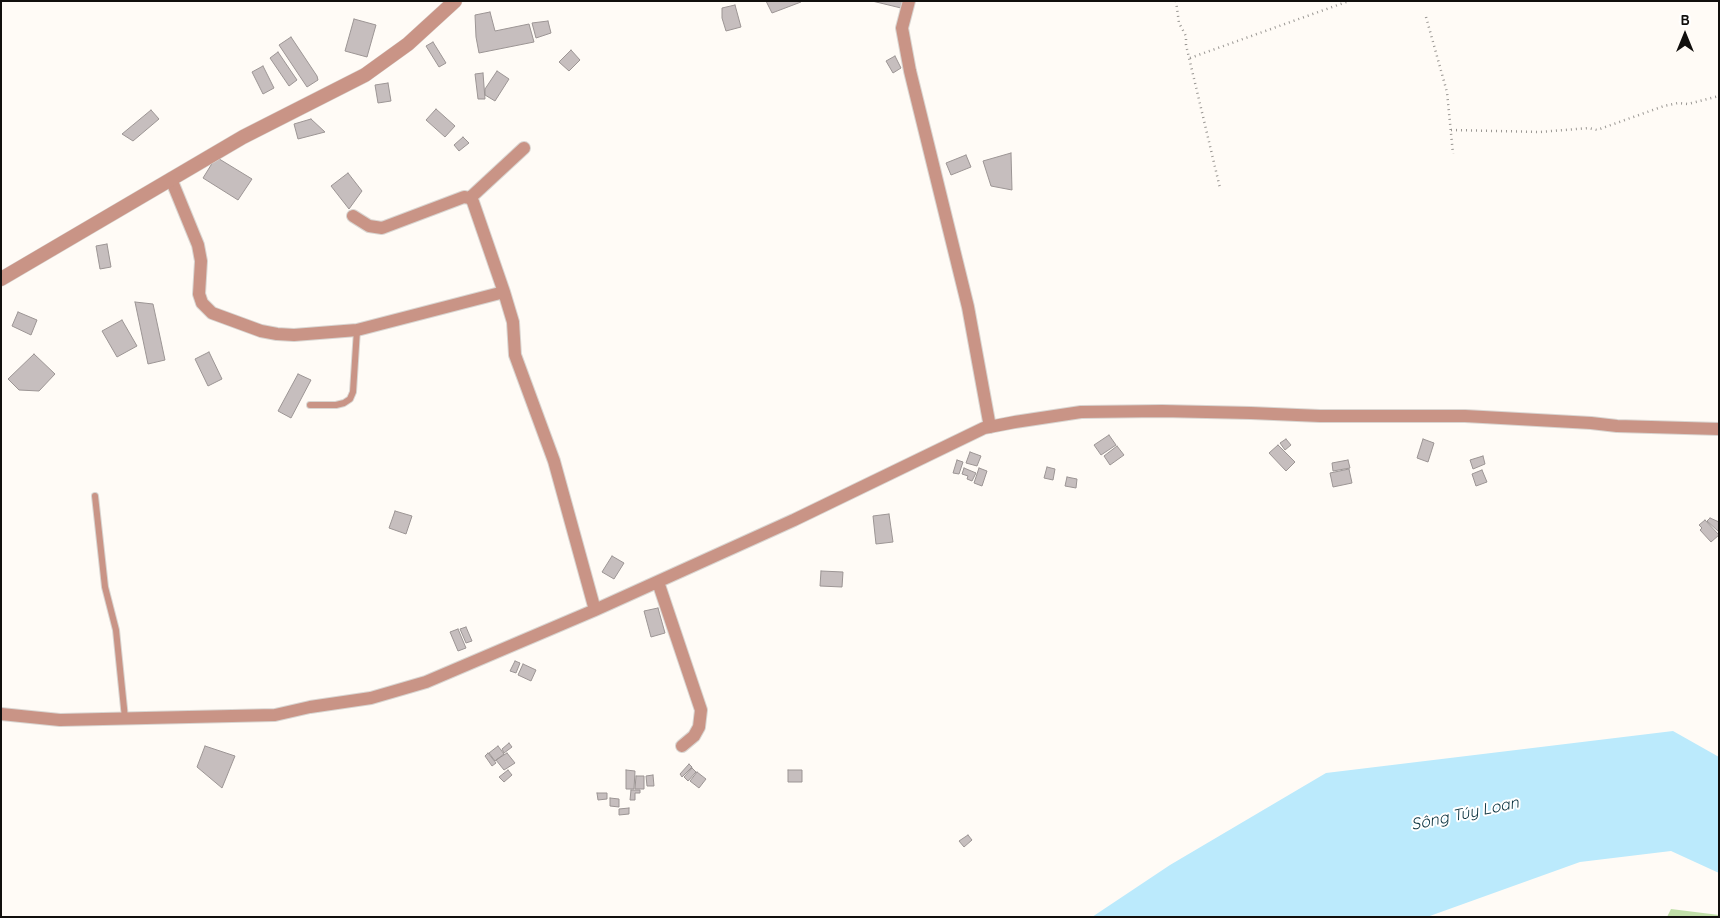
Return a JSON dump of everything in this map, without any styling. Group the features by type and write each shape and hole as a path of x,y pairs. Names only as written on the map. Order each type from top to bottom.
{"street":[{"path":"1,279 243,137 365,75 408,44 455,1"},
{"path":"909,1 902,28 910,71 968,307 990,427"},
{"path":"470,198 524,148"},
{"path":"171,179 198,245 200,261 199,294 202,303 208,310 261,330 276,334 294,335 357,330 504,292"},
{"path":"353,216 368,226 382,228 464,197 470,198 473,202 513,322 515,355 554,461 595,610"},
{"path":"1,714 60,720 275,715 310,707 371,698 426,682 595,610 794,520 984,428 990,427 1081,412 1162,411 1320,416 1465,416 1616,426 1719,429"},
{"path":"658,582 701,710 699,728 694,736 682,746"}],"lane":[{"path":"310,404 336,405 350,399 353,392 357,330"},
{"path":"95,496 105,588 116,630 125,718"}],"path":[{"path":"1176,1 1179,23 1186,36 1186,45 1220,188"},
{"path":"1190,58 1349,1"},
{"path":"1426,17 1447,92 1453,154"},
{"path":"1451,130 1540,132 1590,128 1597,130 1626,118 1664,106 1678,103 1688,104 1719,96"}],"green space":[{"path":"1671,909 1719,915 1719,917 1667,917"}],"water":[{"name":"Sông Túy Loan","path":"1673,731 1719,757 1719,873 1671,851 1580,862 1427,917 1092,917 1170,865 1326,773"}],"building":[{"path":"766,1 801,1 801,2 772,13"},
{"path":"872,1 903,1 901,8"},
{"path":"735,5 741,27 726,31 722,18 722,8"},
{"path":"490,12 495,31 529,24 534,42 479,53 475,15"},
{"path":"354,19 376,25 367,57 345,51"},
{"path":"548,21 551,33 536,38 532,23"},
{"path":"291,37 317,76 318,80 307,87 279,45"},
{"path":"433,42 446,63 439,67 426,46"},
{"path":"571,50 580,60 569,71 559,62"},
{"path":"278,52 297,80 289,86 270,58"},
{"path":"895,56 901,68 893,73 886,61"},
{"path":"263,66 274,88 263,94 252,72"},
{"path":"497,71 509,79 495,101 485,95 485,89"},
{"path":"483,73 485,99 478,99 475,74"},
{"path":"388,83 391,101 378,103 375,85"},
{"path":"436,109 455,126 445,137 426,120"},
{"path":"151,110 159,119 133,141 122,134"},
{"path":"311,119 325,132 298,139 294,124"},
{"path":"463,137 469,143 459,151 454,145"},
{"path":"1011,153 1012,190 991,186 983,161"},
{"path":"966,155 971,167 951,175 946,163"},
{"path":"216,157 252,179 238,200 203,178"},
{"path":"348,173 362,191 349,209 331,186"},
{"path":"107,244 111,267 100,269 96,246"},
{"path":"135,302 153,304 165,360 148,364"},
{"path":"18,312 37,320 31,335 12,326"},
{"path":"122,320 137,346 117,357 102,331"},
{"path":"209,352 222,379 208,386 195,359"},
{"path":"34,354 55,374 39,391 19,390 8,379"},
{"path":"298,374 311,380 291,418 278,411"},
{"path":"1109,435 1116,445 1101,455 1094,445"},
{"path":"1286,439 1291,445 1285,450 1280,443"},
{"path":"1423,439 1434,443 1428,462 1417,458"},
{"path":"1278,445 1295,462 1286,471 1269,453"},
{"path":"1117,446 1124,455 1110,465 1104,456"},
{"path":"970,452 981,456 977,466 966,463"},
{"path":"1483,456 1485,464 1473,469 1470,460"},
{"path":"957,460 963,462 959,474 953,473"},
{"path":"1348,460 1350,468 1333,471 1332,463"},
{"path":"1047,467 1055,469 1053,480 1044,478"},
{"path":"964,468 976,473 972,481 967,479 968,476 962,474"},
{"path":"979,468 987,471 982,486 974,483"},
{"path":"1349,469 1352,483 1333,487 1330,473"},
{"path":"1482,470 1487,482 1476,486 1472,474"},
{"path":"1067,477 1077,479 1076,488 1065,486"},
{"path":"395,511 412,516 406,534 389,528"},
{"path":"889,514 893,542 876,544 873,516"},
{"path":"1710,518 1719,522 1719,532 1707,521"},
{"path":"1705,520 1719,535 1711,542 1700,530 1702,528 1699,525"},
{"path":"612,556 624,563 614,579 602,572"},
{"path":"821,571 843,572 842,587 820,586"},
{"path":"658,608 665,633 651,637 644,611"},
{"path":"466,627 472,641 466,643 460,629"},
{"path":"458,629 466,648 458,651 450,632"},
{"path":"515,661 520,663 516,673 510,671"},
{"path":"523,664 536,670 531,681 518,675"},
{"path":"509,743 512,747 504,753 502,749"},
{"path":"205,746 235,756 222,788 197,767"},
{"path":"498,746 504,754 495,761 489,753"},
{"path":"488,753 496,763 492,766 485,756"},
{"path":"507,753 515,763 504,770 496,760"},
{"path":"689,764 692,767 682,777 680,774"},
{"path":"692,768 696,772 688,781 684,777"},
{"path":"508,770 512,775 504,782 499,777"},
{"path":"626,770 635,771 634,789 626,789"},
{"path":"788,770 802,770 802,782 788,782"},
{"path":"697,772 706,779 699,788 690,781"},
{"path":"653,775 654,786 647,786 646,776"},
{"path":"636,776 644,776 644,789 635,789"},
{"path":"631,790 640,790 640,793 635,793 635,800 630,800"},
{"path":"597,793 607,793 607,799 598,800"},
{"path":"610,798 619,799 619,807 610,806"},
{"path":"629,808 629,814 619,815 619,809"},
{"path":"968,835 972,840 964,847 959,841"}]}
